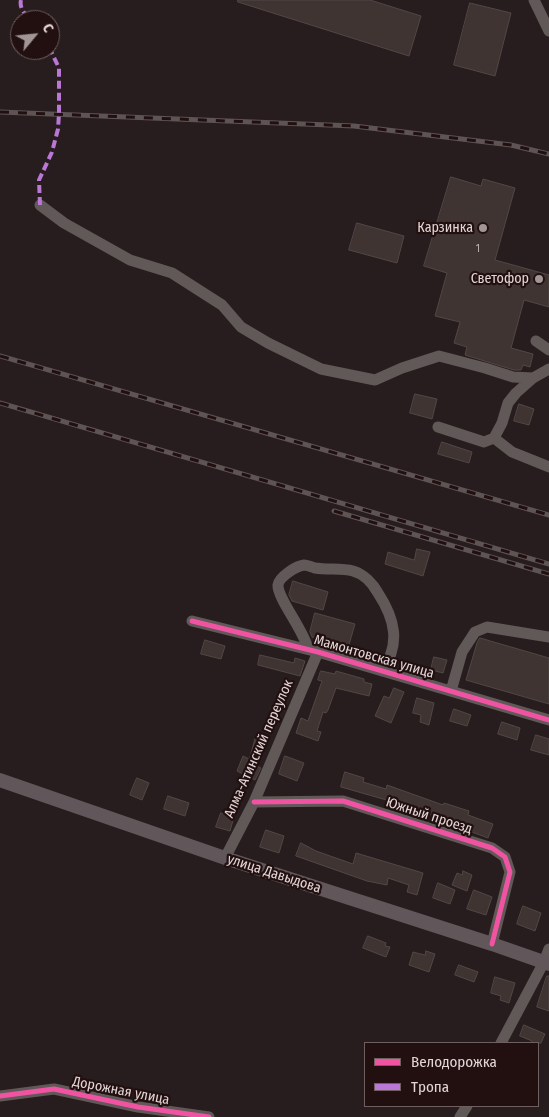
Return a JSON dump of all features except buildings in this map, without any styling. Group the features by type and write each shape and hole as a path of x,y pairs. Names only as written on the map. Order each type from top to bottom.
{"main road":[{"name":"улица Давыдова","path":"0,780 225,858 547,963"}],"street":[{"path":"534,0 549,31"},
{"path":"40,205 64,223 130,260 172,273 222,305 241,327 268,344 321,369 375,380 402,368 439,356 513,377 533,378"},
{"path":"536,342 549,350"},
{"path":"438,427 484,442 494,438 502,423 508,403 533,378 549,369"},
{"path":"494,438 512,452 549,467"},
{"path":"313,650 282,600 278,591 278,582 283,576 304,565 332,570 354,571 365,577 376,589 392,618 394,631 392,652 382,671"},
{"name":"Мамонтовская улица","path":"192,621 313,650 549,720"},
{"path":"451,691 462,652 475,632 487,628 549,637"},
{"name":"Алма-Атинский переулок","path":"225,858 254,802 313,650"},
{"name":"Южный проезд","path":"254,802 343,801 492,848 505,857 510,872 492,944"},
{"path":"502,1042 547,963 549,949"},
{"name":"Дорожная улица","path":"0,1096 54,1089 138,1107 209,1117"}],"railway":[{"path":"0,112 354,126 511,145 549,154"},
{"path":"0,356 549,515"},
{"path":"0,403 549,564"},
{"path":"334,511 549,574"}],"marked path":[{"path":"21,0 23,10"},
{"path":"40,205 39,180 52,152 58,129 59,68 55,60"}],"cycle path":[{"path":"192,621 318,652 549,720"},
{"path":"254,802 343,801 492,848 505,857 510,872 492,944"},
{"path":"0,1096 54,1089 138,1107 209,1117"}],"place":[{"name":"Карзинка","path":"483,228"},
{"name":"Светофор","path":"539,279"}]}
